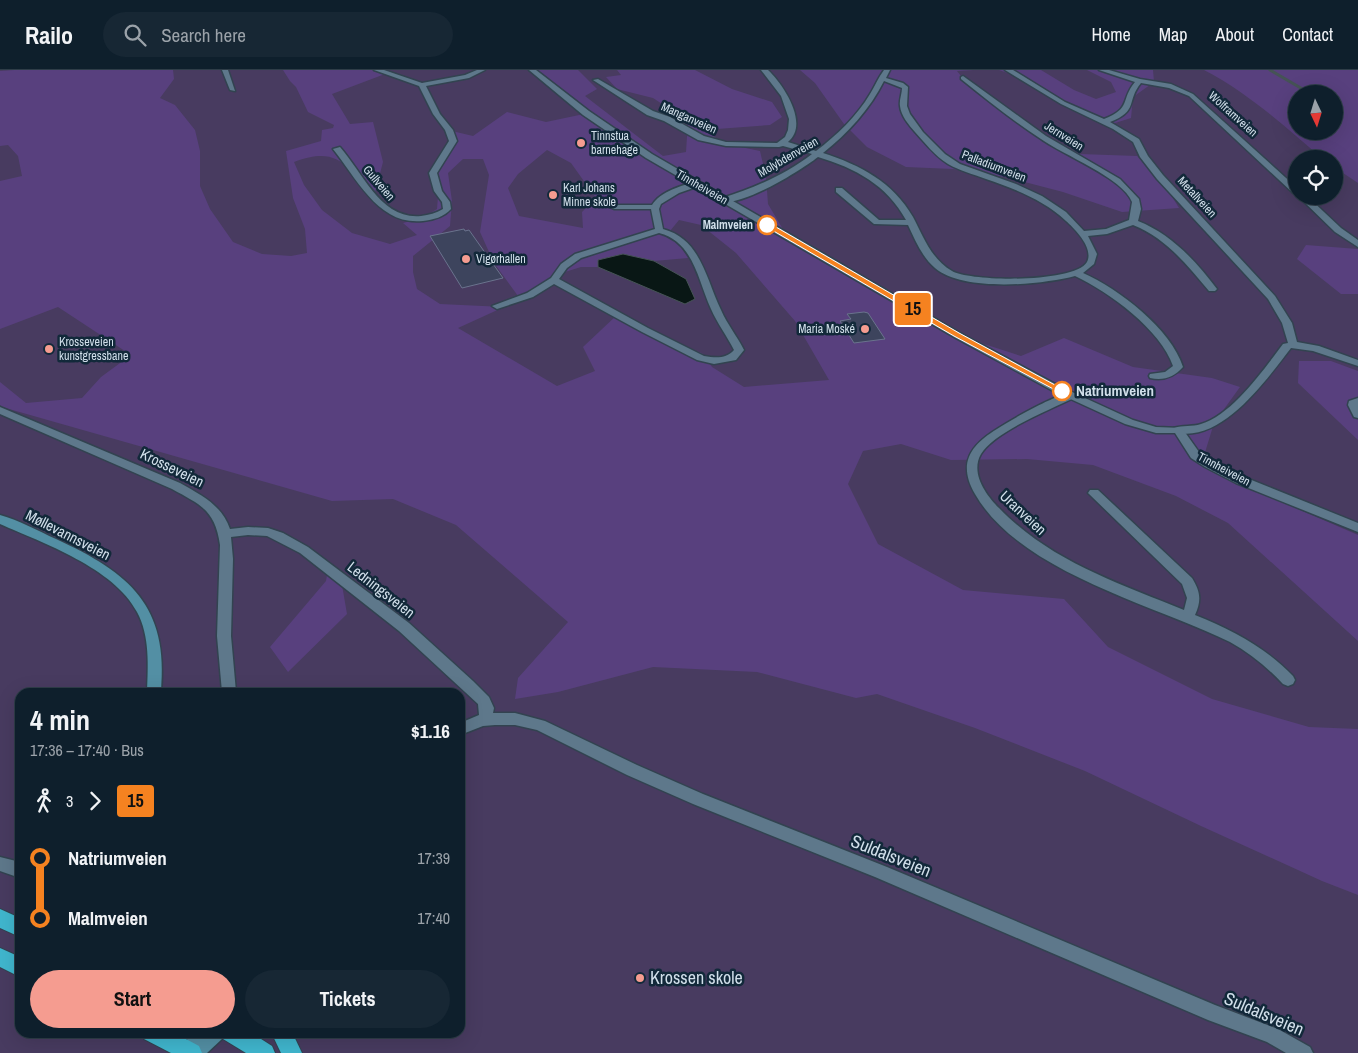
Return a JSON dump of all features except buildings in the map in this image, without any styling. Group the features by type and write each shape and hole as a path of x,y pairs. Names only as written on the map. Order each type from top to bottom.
{"highway":[{"path":"0,918 15,926"},
{"path":"0,957 15,964"},
{"path":"163,1038 193,1053"},
{"path":"240,1038 265,1053"},
{"path":"284,1038 292,1053"}],"main road":[{"name":"Møllevannsveien","path":"0,519 98,567 132,596 143,610 153,641 154,688"},
{"path":"193,1053 197,1038"},
{"path":"193,1053 210,1038"}],"street":[{"path":"225,70 233,90"},
{"path":"376,70 422,86 467,77 482,70"},
{"name":"Tinnheiveien","path":"532,70 622,138 696,184 957,335 1072,395 1130,422 1156,430 1178,430 1196,455 1209,464 1240,480 1358,528"},
{"path":"764,70 774,80 793,116 790,133 783,143"},
{"name":"Molybdenveien","path":"725,200 795,169 819,154 839,137 867,103 887,70"},
{"name":"Metallveien","path":"1008,70 1063,103 1123,130 1136,141 1160,177 1264,288 1287,323 1293,344"},
{"name":"Wolframveien","path":"1102,70 1139,81 1171,86 1191,95 1288,184"},
{"name":"Jernveien","path":"963,78 1055,146 1106,174 1123,186 1134,197 1136,203 1137,210 1133,222"},
{"name":"Palladiumveien","path":"882,79 901,84 905,87 903,103 906,115 942,156 956,166 1010,184 1052,206 1070,220 1092,250 1093,257 1084,270 1077,274"},
{"name":"Manganveien","path":"596,80 650,113 667,119 701,138 737,145 774,145 783,143 819,154"},
{"path":"1105,121 1119,116 1126,110 1136,84 1139,81"},
{"name":"Gullveien","path":"337,149 346,158 378,202 399,219 408,221 419,220 446,211 448,206 438,191 433,173 453,141 449,130 437,114 422,86"},
{"path":"819,154 857,169 882,185 901,204 930,259 954,277 979,282 994,282 1052,278 1077,274 1093,281 1128,307 1158,334 1173,352 1178,367 1168,375 1154,376"},
{"path":"614,207 655,207 665,197 696,184"},
{"path":"839,190 877,222 912,223"},
{"path":"1312,205 1338,230 1358,244"},
{"path":"655,207 660,223 659,230"},
{"path":"1082,234 1107,232 1133,222 1148,227 1166,239 1186,258 1212,289"},
{"path":"498,306 530,295 554,280 564,266 578,256 659,230 670,231 697,261 715,308 739,350 732,358 714,361 689,353 554,280"},
{"path":"1178,430 1202,427 1214,422 1232,408 1254,386 1287,346 1293,344 1315,348 1358,363"},
{"name":"Uranveien","path":"1072,395 1008,428 982,444 977,451 973,461 972,474 975,484 997,515 1022,537 1046,554 1126,592 1188,616 1256,650 1288,680"},
{"path":"1358,401 1353,402 1358,415"},
{"name":"Krosseveien","path":"0,410 176,486 194,496 213,511 220,520 224,534 227,570 224,628 228,688"},
{"path":"1094,493 1187,581 1193,590 1195,599 1188,616"},
{"name":"Ledningsveien","path":"224,534 248,531 268,532 304,550 404,627 468,685 484,702 487,708 485,720"},
{"name":"Suldalsveien","path":"465,727 485,720 515,719 540,725 632,770 698,799 881,872 1206,1010 1272,1035 1304,1053"},
{"path":"0,864 15,868"}],"shaded area":[{"path":"0,70 1358,70 1358,1053 0,1053"},
{"path":"173,70 174,79 160,98 175,105 195,130 200,151 200,186 210,209 233,242 262,254 291,256 307,253 305,229 293,198 286,151 321,141 322,130 333,128 334,125 308,112 296,87 283,70 375,70 385,74 332,94 350,124 373,122 383,162 373,200 349,169 341,162 322,156 310,157 294,162 304,185 322,210 352,233 390,244 417,235 403,223 422,218 437,209 439,184 433,166 448,149 452,131 473,136 507,112 546,122 584,114 578,101 538,70 578,70 597,89 585,96 663,156 686,152 688,121 653,98 617,89 606,77 621,75 617,70 695,70 732,89 772,102 782,117 770,125 717,129 710,134 726,144 760,151 766,177 768,204 784,231 824,259 923,314 984,344 1021,356 1064,338 1133,367 1212,378 1240,387 1214,423 1203,459 1238,483 1358,535 1358,641 1228,523 1176,496 1093,465 1027,459 951,460 901,444 863,451 848,484 878,544 963,590 1064,599 1108,647 1212,699 1309,727 1358,729 1358,895 1322,881 1085,771 975,728 877,694 856,698 757,672 653,667 558,692 515,699 518,678 568,622 456,525 393,499 332,501 2,407 0,405 0,382 26,403 82,398 101,377 131,355 58,307 0,329 0,181 22,176 18,156 8,145 0,146 0,71","holes":["547,150 571,163 596,198 582,212 583,228 519,216 508,188 518,174","463,159 483,159 489,175 480,232 494,263 518,296 511,304 538,291 552,276 581,267 598,267 598,260 623,254 654,261 688,258 670,231 679,220 701,225 736,253 795,321 829,380 744,387 712,367 702,353 661,338 617,315 583,347 595,371 557,386 458,328 504,307 440,304 417,289 413,272 413,256 450,226 452,201 448,173"]},
{"path":"800,70 974,70 957,71 969,86 1058,147 1080,154 1137,156 1163,182 1179,208 1122,212 1063,192 1005,177 953,169 906,167 867,147 844,124 815,83"},
{"path":"999,70 1041,70 1074,90 1096,99 1116,92 1111,82 1087,70 1153,70 1154,82 1133,97 1131,118 1115,123 1087,117 1024,79"},
{"path":"1204,70 1358,70 1358,183 1343,173 1343,150 1312,150 1300,140 1343,140 1343,85 1288,85 1288,130 1237,89"},
{"path":"1306,245 1358,249 1358,294 1341,294 1297,259"},
{"path":"623,254 654,261 686,279 695,299 685,304 598,267 598,260"},
{"path":"1299,361 1331,361 1358,371 1358,440 1298,383"},
{"path":"327,575 342,585 347,614 288,672 270,647 326,581"}],"waterway":[{"path":"1270,70 1296,85"}],"bus line":[{"name":"15","path":"767,225 957,335 1062,391"}],"place":[{"name":"Tinnstua barnehage","path":"581,143"},
{"name":"Karl Johans Minne skole","path":"553,195"},
{"name":"Malmveien","path":"767,225"},
{"name":"Vigørhallen","path":"466,259"},
{"name":"Maria Moské","path":"865,329"},
{"name":"Krosseveien kunstgressbane","path":"49,349"},
{"name":"Natriumveien","path":"1062,391"},
{"name":"Krossen skole","path":"640,978"}]}
